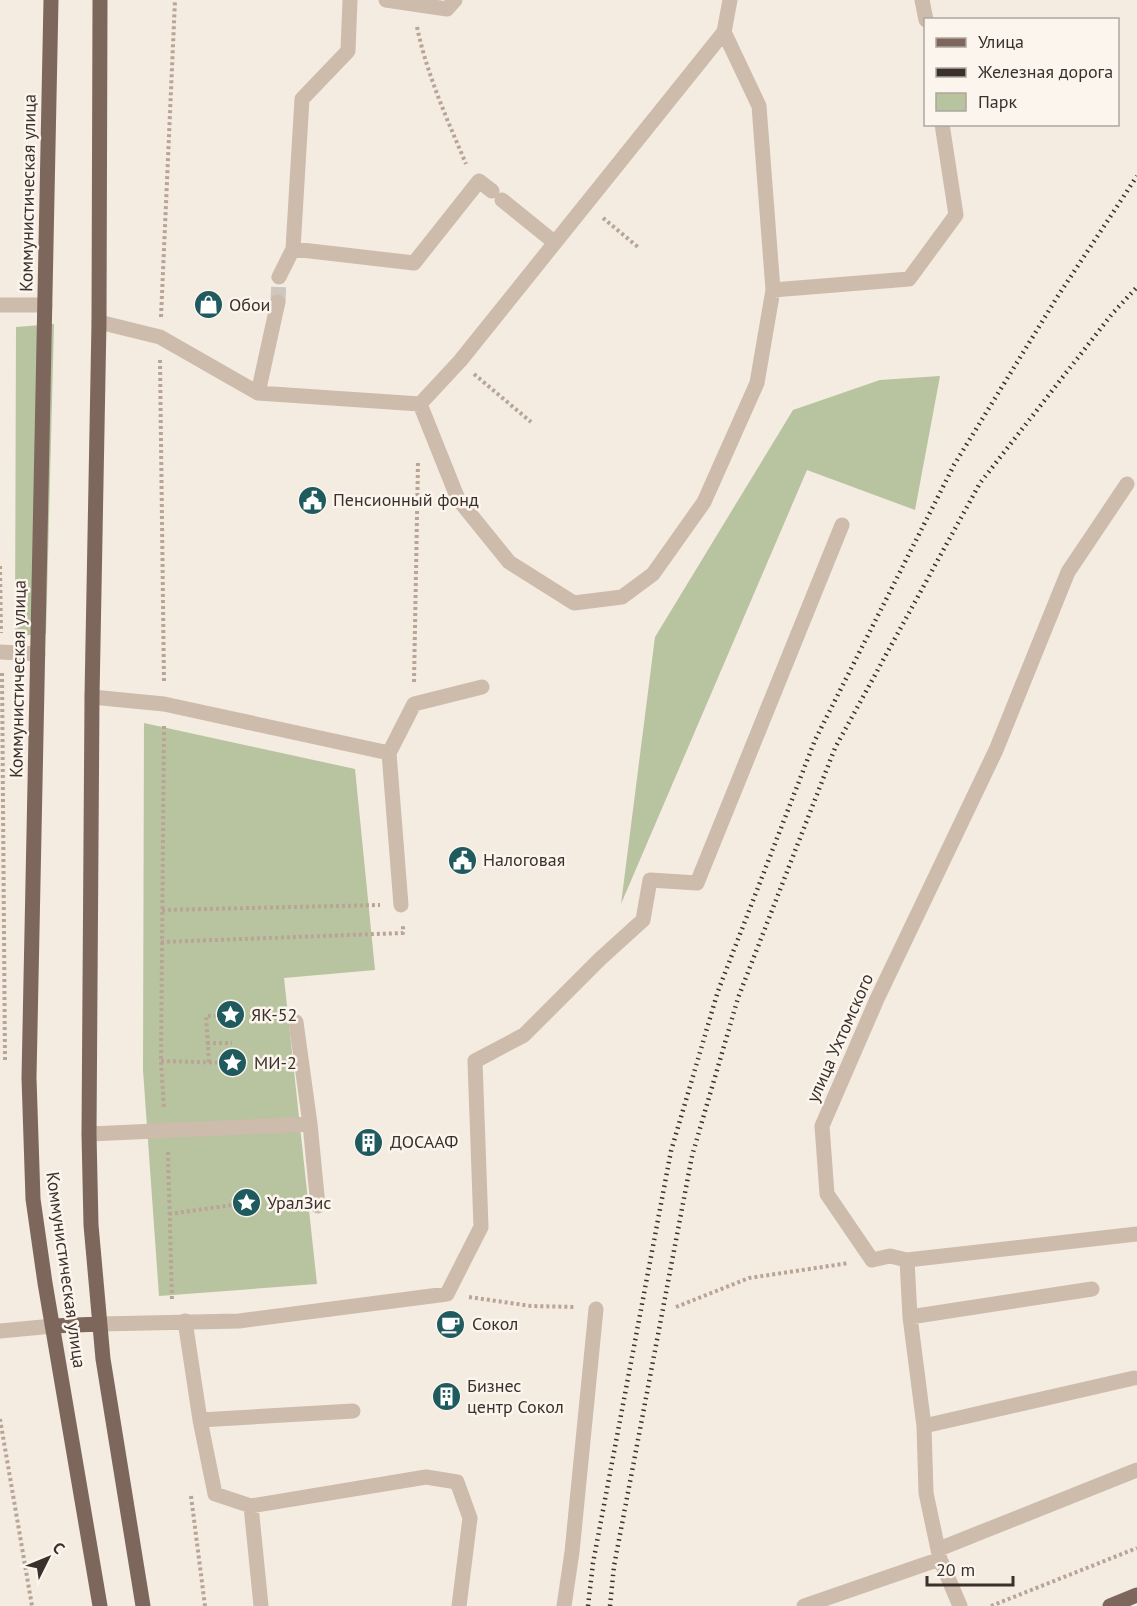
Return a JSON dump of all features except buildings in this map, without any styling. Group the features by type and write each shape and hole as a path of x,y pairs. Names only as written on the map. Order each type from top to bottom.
{"main road":[{"name":"Коммунистическая улица","path":"51,0 30,1078 33,1199 100,1606"},
{"name":"Коммунистическая улица","path":"100,0 99,322 92,697 89,1134 91,1225 103,1359 143,1606"},
{"path":"53,1326 100,1324"},
{"path":"1110,1606 1137,1595"}],"street":[{"path":"279,277 293,249 302,99 348,51 350,0"},
{"path":"386,0 447,9 455,0"},
{"path":"420,404 460,361 724,32 730,0"},
{"path":"922,0 926,18"},
{"path":"420,404 458,499 509,562 574,603 622,597 653,574 704,502 757,383 773,290 759,106 724,32"},
{"path":"773,290 909,279 956,215 942,126"},
{"path":"293,249 414,263 479,182 554,242"},
{"path":"258,393 278,302"},
{"path":"0,306 45,305"},
{"path":"99,322 160,337 258,393 420,404"},
{"name":"улица Ухтомского","path":"872,1260 827,1194 822,1126 877,999 996,750 1068,572 1127,484"},
{"path":"100,1324 239,1321 447,1294 481,1227 475,1061 524,1035 600,959 643,920 650,880 698,883 842,525"},
{"path":"1,652 38,654"},
{"path":"401,905 389,753 414,704 482,687"},
{"path":"92,697 164,704 389,753"},
{"path":"296,1022 318,1206"},
{"path":"89,1134 310,1124"},
{"path":"872,1260 890,1256 908,1260 1137,1234"},
{"path":"908,1260 910,1317 924,1426 926,1493 940,1554 960,1606"},
{"path":"910,1317 1092,1289"},
{"path":"564,1606 572,1552 596,1309"},
{"path":"179,1321 215,1494 250,1506 426,1477 457,1482 470,1518 459,1606"},
{"path":"0,1331 53,1326"},
{"path":"924,1426 1134,1378"},
{"path":"200,1420 353,1411"},
{"path":"804,1606 940,1554 1137,1470"},
{"path":"250,1506 261,1606"}],"path":[{"path":"175,0 160,337 164,704 161,1061 169,1214 179,1321"},
{"path":"413,4 423,57 476,186"},
{"path":"586,204 638,246"},
{"path":"460,361 531,422"},
{"path":"414,704 419,450"},
{"path":"0,566 2,1046 5,1068"},
{"path":"161,942 403,933 401,905 162,910"},
{"path":"209,1062 206,1016 230,1015"},
{"path":"207,1043 232,1043"},
{"path":"161,1061 233,1063"},
{"path":"169,1214 246,1203"},
{"path":"676,1307 749,1278 872,1260"},
{"path":"447,1294 531,1306 596,1309"},
{"path":"0,1419 32,1606"},
{"path":"991,1606 1137,1548"}],"green space":[{"path":"54,324 46,634 15,636 16,327"},
{"path":"940,376 915,510 807,470 621,904 655,637 793,410 880,380"},
{"path":"144,723 355,769 375,970 284,978 317,1284 159,1296 143,1070"}],"tunnel":[{"path":"278,302 279,277"}],"railway":[{"path":"588,1606 593,1563 671,1151 718,991 815,740 954,465 1056,299 1137,176"},
{"path":"610,1606 614,1566 692,1156 738,998 835,748 980,483 1112,314 1137,287"}],"place":[{"name":"Обои","path":"208,305"},
{"name":"Пенсионный фонд","path":"312,500"},
{"name":"Налоговая","path":"462,860"},
{"name":"ЯК-52","path":"230,1015"},
{"name":"МИ-2","path":"233,1063"},
{"name":"ДОСААФ","path":"369,1142"},
{"name":"УралЗис","path":"246,1203"},
{"name":"Сокол","path":"451,1324"},
{"name":"Бизнес центр Сокол","path":"446,1396"}]}
